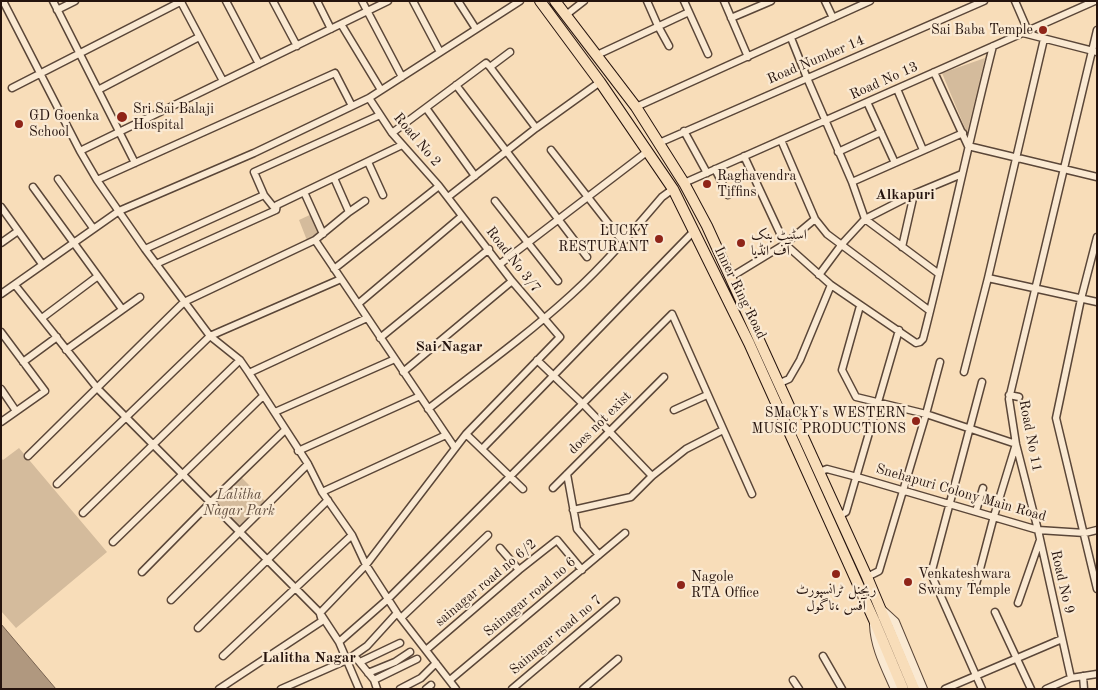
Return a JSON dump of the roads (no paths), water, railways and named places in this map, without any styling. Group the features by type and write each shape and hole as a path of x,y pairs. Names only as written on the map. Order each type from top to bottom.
{"highway":[{"name":"Inner Ring Road","path":"540,1 600,82 673,189 733,309 874,620 903,689"},
{"name":"Inner Ring Road","path":"555,1 636,107 684,183 707,226 867,577 914,689"},
{"path":"563,33 572,31 580,33"}],"street":[{"path":"3,1 80,152 97,180 145,249 210,336 240,360 308,464 322,492 352,535 366,565 388,599 452,686"},
{"path":"53,1 135,163"},
{"path":"57,10 75,1"},
{"path":"226,1 259,64"},
{"path":"273,1 297,46"},
{"path":"317,1 331,29"},
{"path":"362,1 402,77"},
{"path":"80,152 388,1"},
{"path":"413,1 440,52"},
{"path":"458,1 476,29"},
{"path":"1,294 119,211 254,153 369,98 520,1"},
{"path":"566,15 584,1"},
{"path":"647,1 669,46"},
{"path":"684,1 708,54"},
{"path":"724,1 748,58"},
{"path":"731,18 770,1"},
{"path":"825,1 833,18"},
{"path":"636,107 748,58 869,1"},
{"name":"Road Number 14","path":"659,143 984,1"},
{"path":"1015,1 1025,32 1044,39 1094,51"},
{"name":"Road No 13","path":"684,183 1095,1"},
{"path":"12,88 181,2 223,82"},
{"path":"597,55 689,12"},
{"path":"341,24 381,90"},
{"name":"Road No 11","path":"1038,530 1016,444 1008,399 1094,51 1097,30"},
{"path":"98,90 199,37"},
{"path":"791,38 852,182 865,219 939,274"},
{"path":"964,372 1044,39"},
{"path":"744,156 785,244 831,285 916,343 920,342 923,339 930,311 993,46"},
{"path":"490,67 510,52"},
{"path":"392,133 486,63 536,128"},
{"path":"934,72 968,146 1097,177"},
{"path":"97,180 334,73 352,106"},
{"path":"448,197 536,128 600,82"},
{"path":"456,85 587,257"},
{"path":"897,89 924,150"},
{"name":"Road No 2","path":"369,98 392,133 448,197"},
{"path":"867,102 895,163"},
{"path":"426,108 475,176"},
{"path":"276,210 264,195 254,172 380,115"},
{"path":"852,182 972,130"},
{"path":"684,131 707,173"},
{"path":"838,152 881,132"},
{"path":"781,140 815,219 827,234 930,311"},
{"path":"276,210 276,205 402,145"},
{"path":"551,150 589,196 623,242"},
{"path":"500,264 648,151"},
{"path":"368,162 383,195"},
{"path":"715,169 728,195"},
{"path":"819,274 842,244 865,219 914,194 962,174"},
{"path":"334,178 349,212"},
{"path":"58,180 93,228"},
{"path":"334,270 439,186"},
{"path":"33,187 122,310"},
{"path":"428,409 544,319 598,269 662,197 673,189"},
{"path":"304,192 323,234"},
{"path":"902,247 914,194"},
{"path":"145,249 264,195"},
{"name":"Road No 3/7","path":"448,197 512,281 560,337 537,360"},
{"path":"28,456 184,302 315,240 365,201"},
{"path":"495,201 558,281"},
{"path":"1,207 42,264"},
{"path":"156,264 276,210"},
{"path":"358,304 462,216"},
{"path":"731,277 785,244 815,219"},
{"path":"1,243 18,231"},
{"path":"482,449 694,231"},
{"path":"1097,237 1080,299 1056,418 1097,589"},
{"path":"315,240 455,448"},
{"path":"380,338 489,249"},
{"path":"42,318 98,276"},
{"path":"988,278 1097,302"},
{"path":"57,484 210,336 341,279"},
{"path":"403,372 512,281"},
{"path":"15,284 98,389 320,613 339,642 359,689"},
{"path":"780,384 789,379 800,360 810,340 831,285"},
{"path":"66,350 140,297"},
{"path":"860,306 842,370 856,397 926,414 1016,444 975,588"},
{"path":"339,642 388,599 672,314 752,494"},
{"path":"249,373 367,318"},
{"path":"839,516 846,512 899,330"},
{"path":"1,332 45,391 1,422"},
{"path":"23,362 57,337"},
{"path":"1,348 9,342"},
{"path":"275,412 394,359"},
{"path":"83,513 240,360"},
{"path":"320,613 366,565 466,434 537,360 583,404 652,476"},
{"path":"867,577 879,571 940,362"},
{"name":"does not exist","path":"553,488 664,377"},
{"path":"982,382 931,574 982,689"},
{"path":"1,389 16,411"},
{"path":"674,410 708,395"},
{"path":"1009,395 1020,397"},
{"path":"113,542 262,396"},
{"path":"298,451 420,396"},
{"path":"142,572 285,430"},
{"path":"573,510 631,497 652,476 686,450 723,430"},
{"path":"466,434 523,489"},
{"path":"322,492 446,435"},
{"path":"171,600 308,464"},
{"name":"Snehapuri Colony Main Road","path":"819,472 827,469 857,476 948,505 994,516 1038,530 1085,533 1097,530"},
{"path":"567,474 577,529 600,555"},
{"path":"976,512 983,488"},
{"path":"198,628 328,500"},
{"name":"Road No 9","path":"1038,530 1071,678"},
{"name":"Sainagar road no 6","path":"452,686 625,533"},
{"path":"281,689 347,660 367,646 488,534"},
{"path":"224,656 352,535"},
{"name":"sainagar road no 6/2","path":"426,650 557,540 582,570"},
{"path":"1018,603 1040,540"},
{"path":"500,548 519,570"},
{"name":"Sainagar road no 7","path":"512,689 616,601"},
{"path":"880,609 895,622 923,689"},
{"path":"995,612 1031,689"},
{"path":"221,688 322,621 320,613"},
{"path":"874,620 874,638 895,689"},
{"path":"946,689 1062,639"},
{"path":"360,662 400,643"},
{"path":"368,673 394,662 410,652"},
{"path":"354,655 374,680 377,689"},
{"path":"823,656 842,689"},
{"path":"374,680 417,659"},
{"path":"583,689 618,660"},
{"path":"400,689 421,678 436,663"},
{"path":"1046,689 1071,678 1097,674"},
{"path":"1083,676 1084,689"},
{"path":"794,680 799,689"}],"place":[{"name":"Sai Baba Temple","path":"1043,30"},
{"name":"Sri Sai Balaji Hospital","path":"122,117"},
{"name":"GD Goenka School","path":"19,124"},
{"name":"Raghavendra Tiffins","path":"707,184"},
{"name":"LUCKY RESTURANT","path":"659,239"},
{"name":"اسٹیٹ بنک آف انڈیا","path":"741,243"},
{"name":"SMaCkY's WESTERN MUSIC PRODUCTIONS","path":"916,421"},
{"name":"ریجنل ٹرانسپورٹ آفس ،ناگول","path":"836,574"},
{"name":"Venkateshwara Swamy Temple","path":"908,582"},
{"name":"Nagole RTA Office","path":"681,585"}],"district":[{"name":"Alkapuri","path":"905,195"},
{"name":"Sai Nagar","path":"449,347"},
{"name":"Lalitha Nagar","path":"309,658"}],"park label":[{"name":"Lalitha Nagar Park","path":"239,504"}]}
